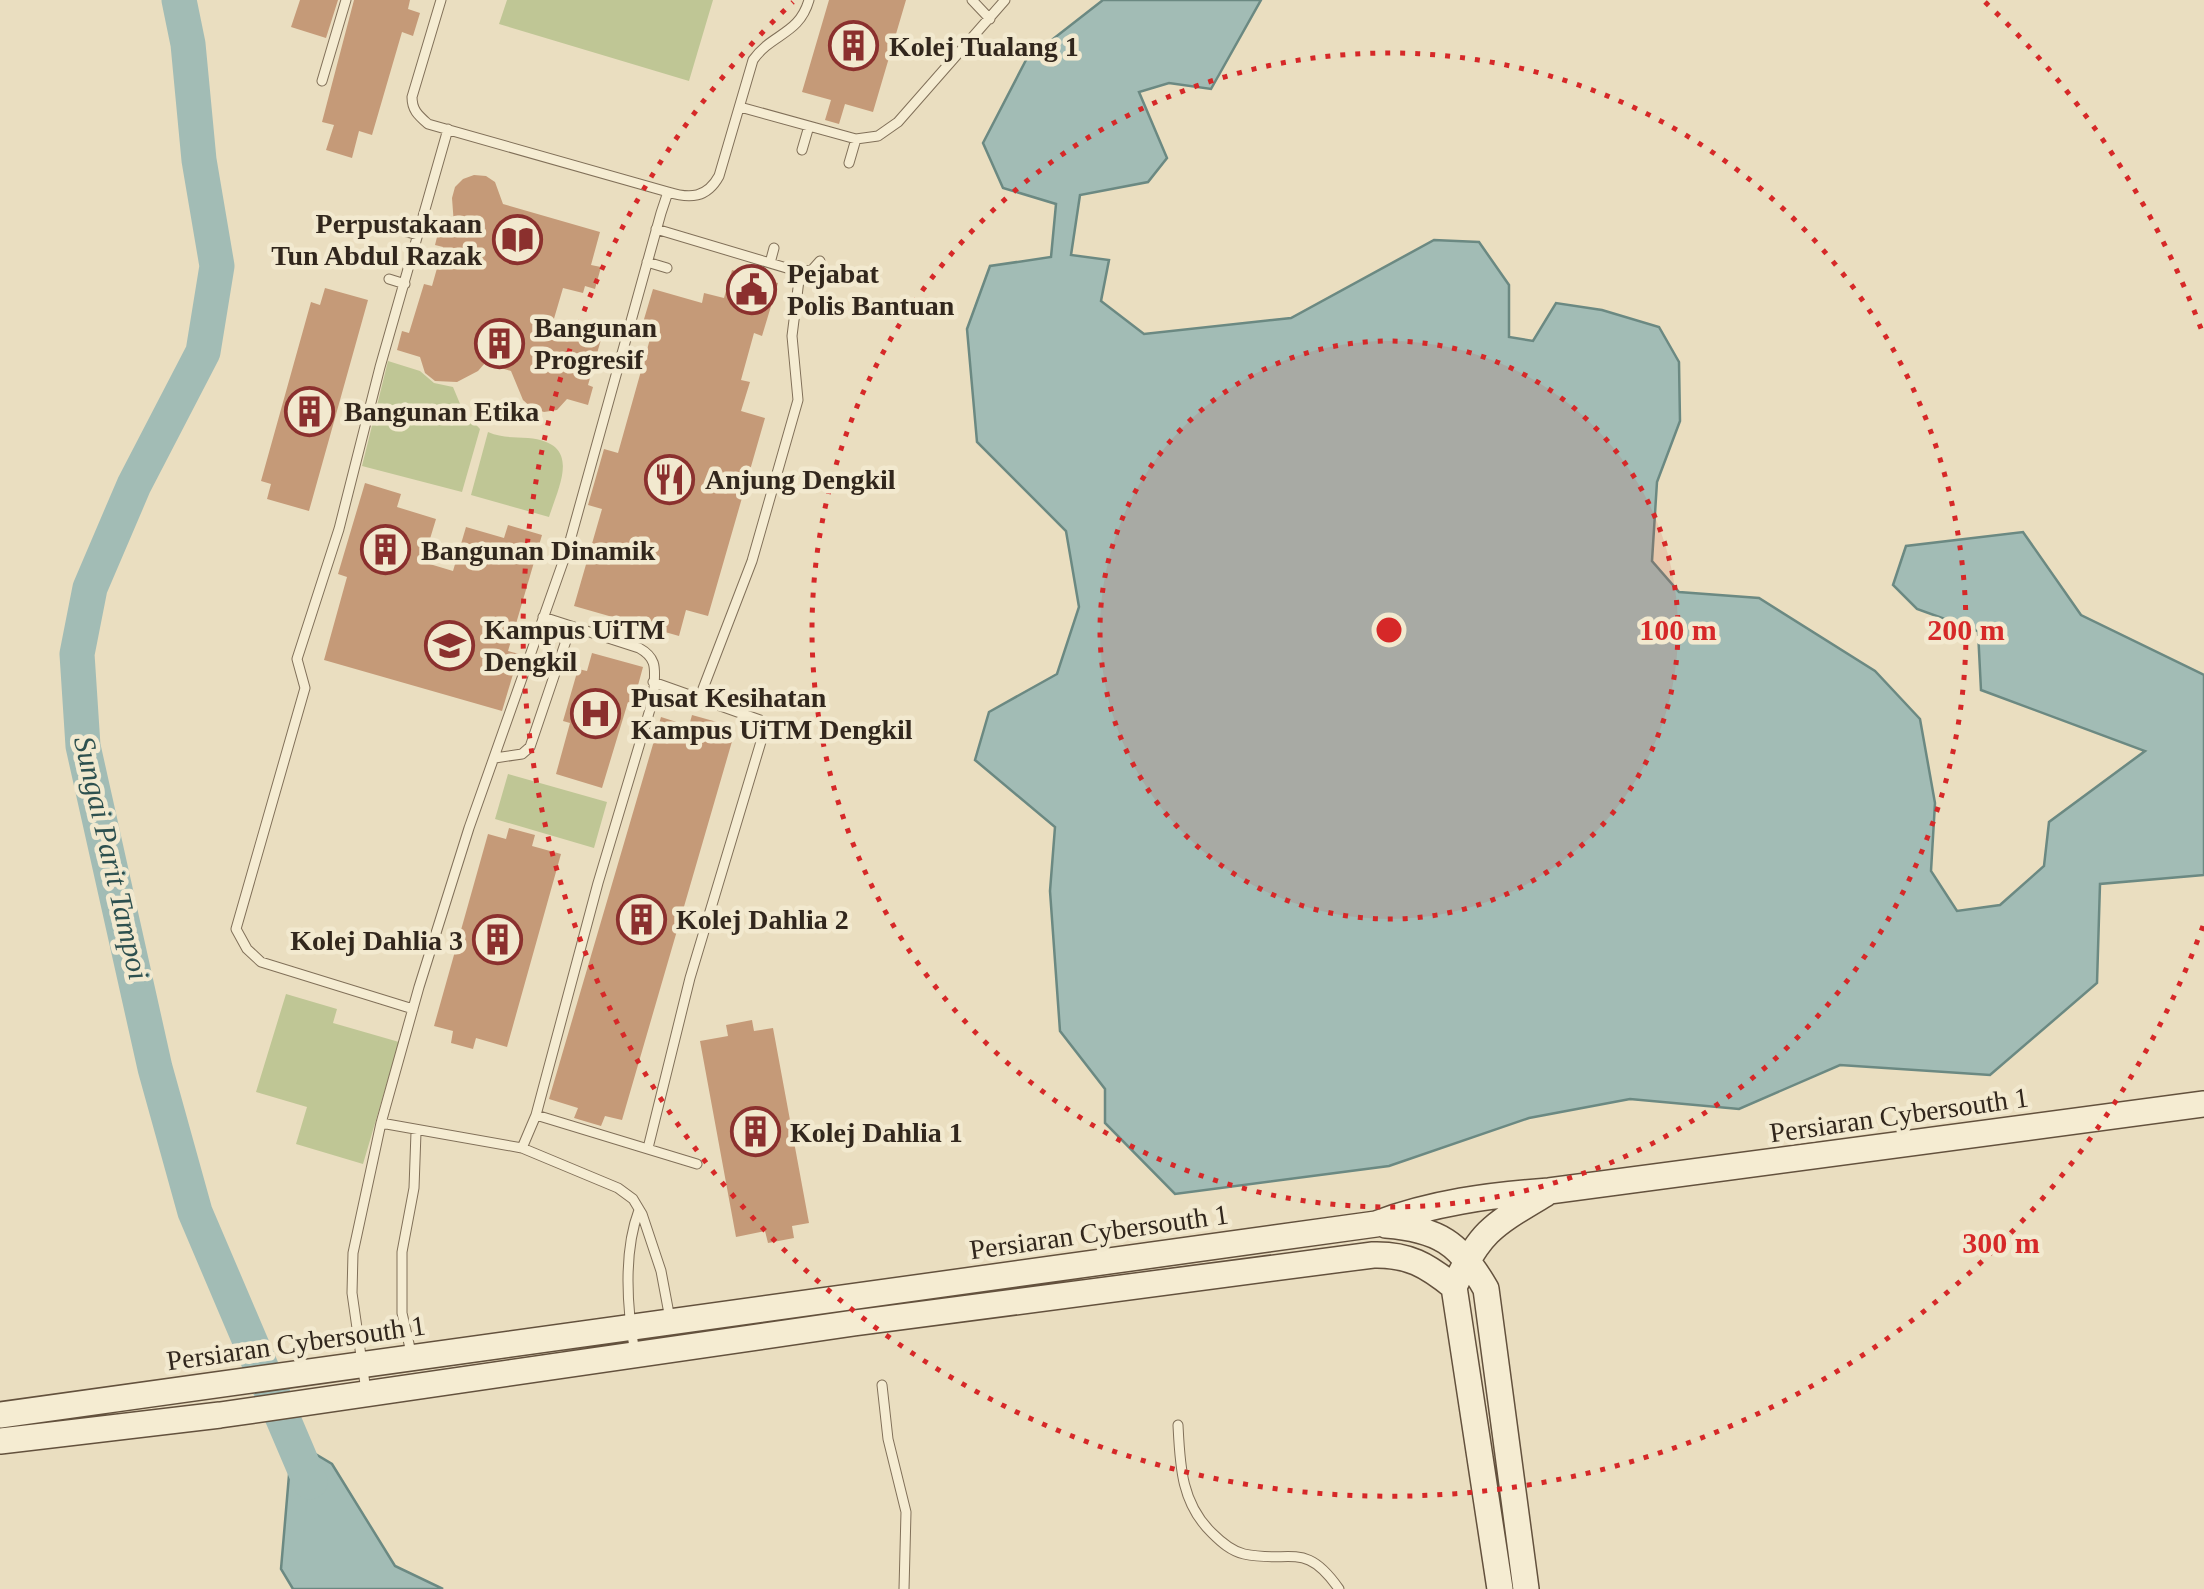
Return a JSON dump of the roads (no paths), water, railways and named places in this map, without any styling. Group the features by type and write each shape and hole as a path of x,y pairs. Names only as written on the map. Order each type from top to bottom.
{"street":[{"name":"Persiaran Cybersouth 1","path":"0,1416 1376,1224 1412,1210 1510,1194 2204,1104"},
{"path":"1500,1589 1454,1288 1468,1258 1490,1228 1549,1191"},
{"path":"1376,1224 1416,1227 1444,1239 1468,1258 1486,1289 1526,1589"},
{"name":"Persiaran Cybersouth 1","path":"0,1441 310,1402 1373,1254 1413,1258 1454,1288"}],"lane":[{"path":"322,81 346,0"},
{"path":"441,0 412,97 412,107 428,124 684,197 700,196 712,188 719,176 753,60 764,45 794,29 809,0"},
{"path":"972,0 990,19"},
{"path":"740,107 856,139 878,136 898,122 1006,0"},
{"path":"802,150 809,126"},
{"path":"413,1008 260,962 236,929 305,688 297,659 339,528 448,129"},
{"path":"849,163 856,139"},
{"path":"416,185 430,190"},
{"path":"366,1394 352,1293 353,1252 382,1123 469,828 568,548 668,192"},
{"path":"656,229 800,272 812,270 820,261"},
{"path":"402,231 418,236"},
{"path":"770,263 774,248"},
{"path":"723,263 727,250"},
{"path":"647,262 666,268"},
{"path":"699,699 752,561 798,400 792,336 800,272"},
{"path":"388,279 404,284"},
{"path":"522,1148 536,1114 598,883 654,696 656,665 650,654 543,617"},
{"path":"495,758 522,754 530,747 572,626"},
{"path":"648,1148 690,978 762,735 760,720 654,682"},
{"path":"536,1114 698,1164"},
{"path":"382,1123 522,1148 618,1188 634,1199 661,1271 674,1349"},
{"path":"416,1132 414,1188 402,1252 402,1313 418,1386"},
{"path":"635,1356 630,1326 630,1251 640,1209"},
{"path":"882,1385 888,1439 906,1512 904,1589"},
{"path":"1178,1425 1186,1495 1207,1528 1234,1550 1247,1555 1304,1557 1318,1562 1339,1589"}],"water":[{"path":"1103,0 1261,0 1211,89 1169,83 1139,92 1167,158 1148,182 1080,195 1071,255 1109,260 1101,301 1144,334 1291,318 1434,240 1479,242 1509,285 1509,337 1533,341 1556,303 1602,310 1659,327 1679,362 1680,421 1657,482 1652,561 1679,592 1759,598 1875,671 1920,719 1935,803 1931,871 1957,911 2000,905 2044,866 2049,822 2145,751 1981,690 1978,631 1917,609 1893,585 1906,546 2023,532 2081,615 2204,675 2204,875 2100,884 2097,983 1990,1075 1840,1065 1739,1109 1630,1099 1529,1118 1389,1166 1175,1194 1105,1123 1105,1089 1060,1031 1050,891 1055,827 975,760 989,712 1057,674 1079,607 1066,531 977,442 967,329 990,266 1051,257 1056,204 1003,188 983,143 1026,60"},
{"path":"292,1440 332,1464 395,1566 443,1589 293,1589 281,1569"}],"waterway":[{"name":"Sungai Parit Tampoi","path":"179,0 217,266 203,352 134,485 90,588 77,654 83,746 155,1068 195,1212 310,1482"}],"place":[{"name":"Kolej Tualang 1","path":"854,46"},
{"name":"Perpustakaan Tun Abdul Razak","path":"517,239"},
{"name":"Pejabat Polis Bantuan","path":"752,289"},
{"name":"Bangunan Progresif","path":"499,343"},
{"name":"Bangunan Etika","path":"309,411"},
{"name":"Anjung Dengkil","path":"670,479"},
{"name":"Bangunan Dinamik","path":"386,550"},
{"name":"Kampus UiTM Dengkil","path":"449,645"},
{"name":"Pusat Kesihatan Kampus UiTM Dengkil","path":"596,713"},
{"name":"Kolej Dahlia 2","path":"641,919"},
{"name":"Kolej Dahlia 3","path":"498,940"},
{"name":"Kolej Dahlia 1","path":"755,1132"}]}
